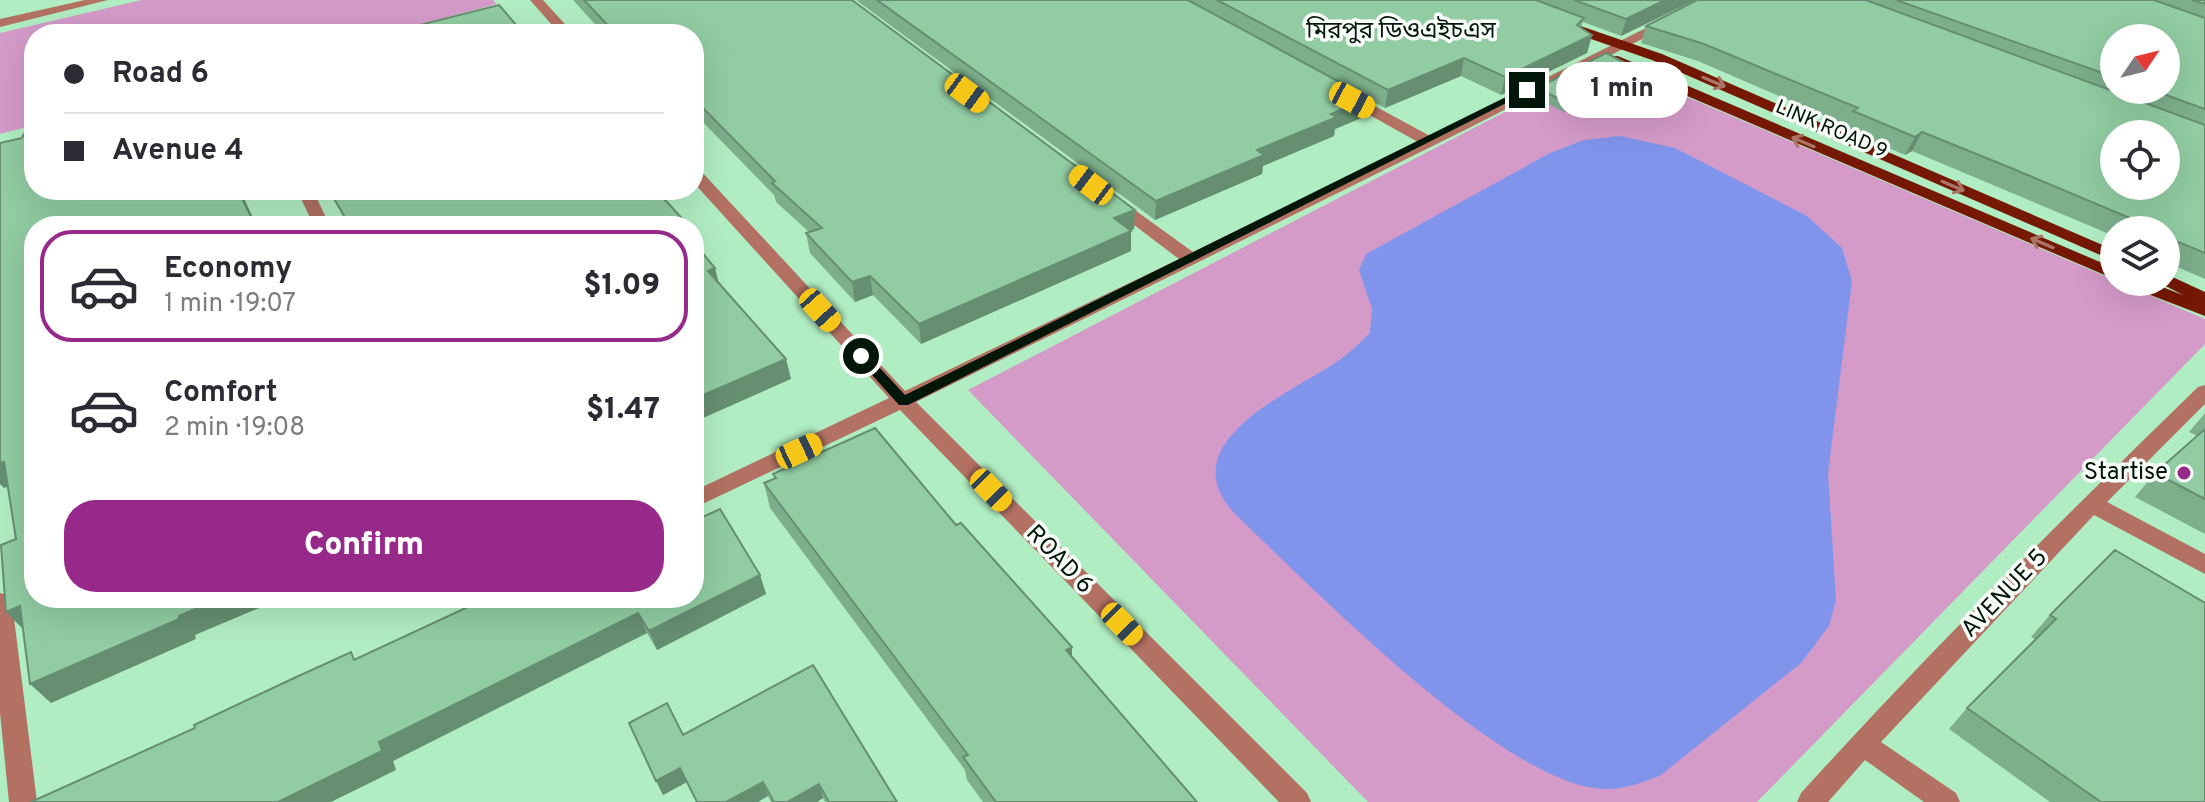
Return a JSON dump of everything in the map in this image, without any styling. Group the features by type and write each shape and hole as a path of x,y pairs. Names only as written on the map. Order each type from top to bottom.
{"main road":[{"name":"LINK ROAD 9","path":"2100,250 1618,44 1549,21 1630,68 2100,268"},
{"path":"2180,286 2205,299"},
{"path":"2169,296 2205,310"}],"street":[{"path":"0,23 102,0"},
{"path":"536,0 558,24"},
{"path":"704,495 903,401 1430,142 1601,52 1712,0"},
{"path":"1335,90 1430,142"},
{"name":"ROAD 6","path":"704,184 903,401 1297,802"},
{"path":"1104,194 1191,259"},
{"name":"AVENUE 5","path":"1811,802 1862,743 2092,504 2205,392"},
{"path":"2092,504 2205,565"},
{"path":"0,602 23,802"},
{"path":"1862,743 1946,802"}],"shaded area":[{"path":"142,0 493,0 497,4 422,24 39,24"},
{"path":"24,27 24,128 0,134 0,33"},
{"path":"1603,61 2100,274 2100,296 2151,296 2205,319 2205,344 1757,802 1368,802 968,390"}],"water":[{"path":"1620,136 1675,148 1807,216 1842,248 1852,281 1828,473 1836,600 1829,626 1801,663 1661,775 1632,785 1602,789 1561,778 1513,753 1409,676 1235,514 1219,489 1216,466 1225,444 1242,425 1288,391 1337,362 1370,333 1372,309 1359,270 1366,254 1550,153 1584,140"}],"building":[{"path":"584,0 852,0 1135,210 1114,218 1131,231 919,324 870,276 852,282 806,233 822,228 772,183 775,181 704,109 704,24 607,24"},
{"path":"877,0 1188,0 1369,98 1331,114 1337,117 1257,150 1264,155 1156,201"},
{"path":"1217,0 1536,0 1584,18 1577,25 1592,35 1505,77 1464,58 1388,90"},
{"path":"1574,0 1665,0 1626,19"},
{"path":"1697,0 1866,0 2100,86 2100,104 2148,104 2205,125 2205,253 2180,243 2180,216 2125,216 1922,132 1915,137 1853,111 1858,108 1704,44 1646,26"},
{"path":"1896,0 2154,0 2205,18 2205,109 2180,100 2180,24 2100,24 2100,72"},
{"path":"499,5 515,24 424,24"},
{"path":"1606,53 1639,70 1567,103 1537,88"},
{"path":"24,134 24,200 243,200 251,216 24,216 24,608 198,608 30,684 20,606 6,612 1,545 16,539 4,462 0,463 0,143 22,138"},
{"path":"335,200 665,200 680,216 344,216"},
{"path":"704,255 715,268 708,271 786,359 704,395"},
{"path":"875,428 956,525 961,523 1072,647 1066,650 1197,802 996,802 963,757 968,755 764,483 776,478 773,474"},
{"path":"2205,429 2205,499 2155,473"},
{"path":"720,509 760,575 704,603 704,516"},
{"path":"2115,550 2205,603 2205,802 2101,802 1967,708 2056,619 2050,615"},
{"path":"466,608 695,608 649,631 638,613 379,742 382,751 278,802 31,802 195,728 194,725 351,652 354,660"},
{"path":"813,665 897,802 829,802 819,784 787,802 774,802 763,782 726,802 697,802 680,768 656,781 629,723 667,703 683,735"}],"place":[{"name":"Startise","path":"2184,473"}],"district":[{"name":"মিরপুর ডিওএইচএস","path":"1401,32"}],"route":[{"path":"861,356 903,401 1430,142 1527,90"}]}
